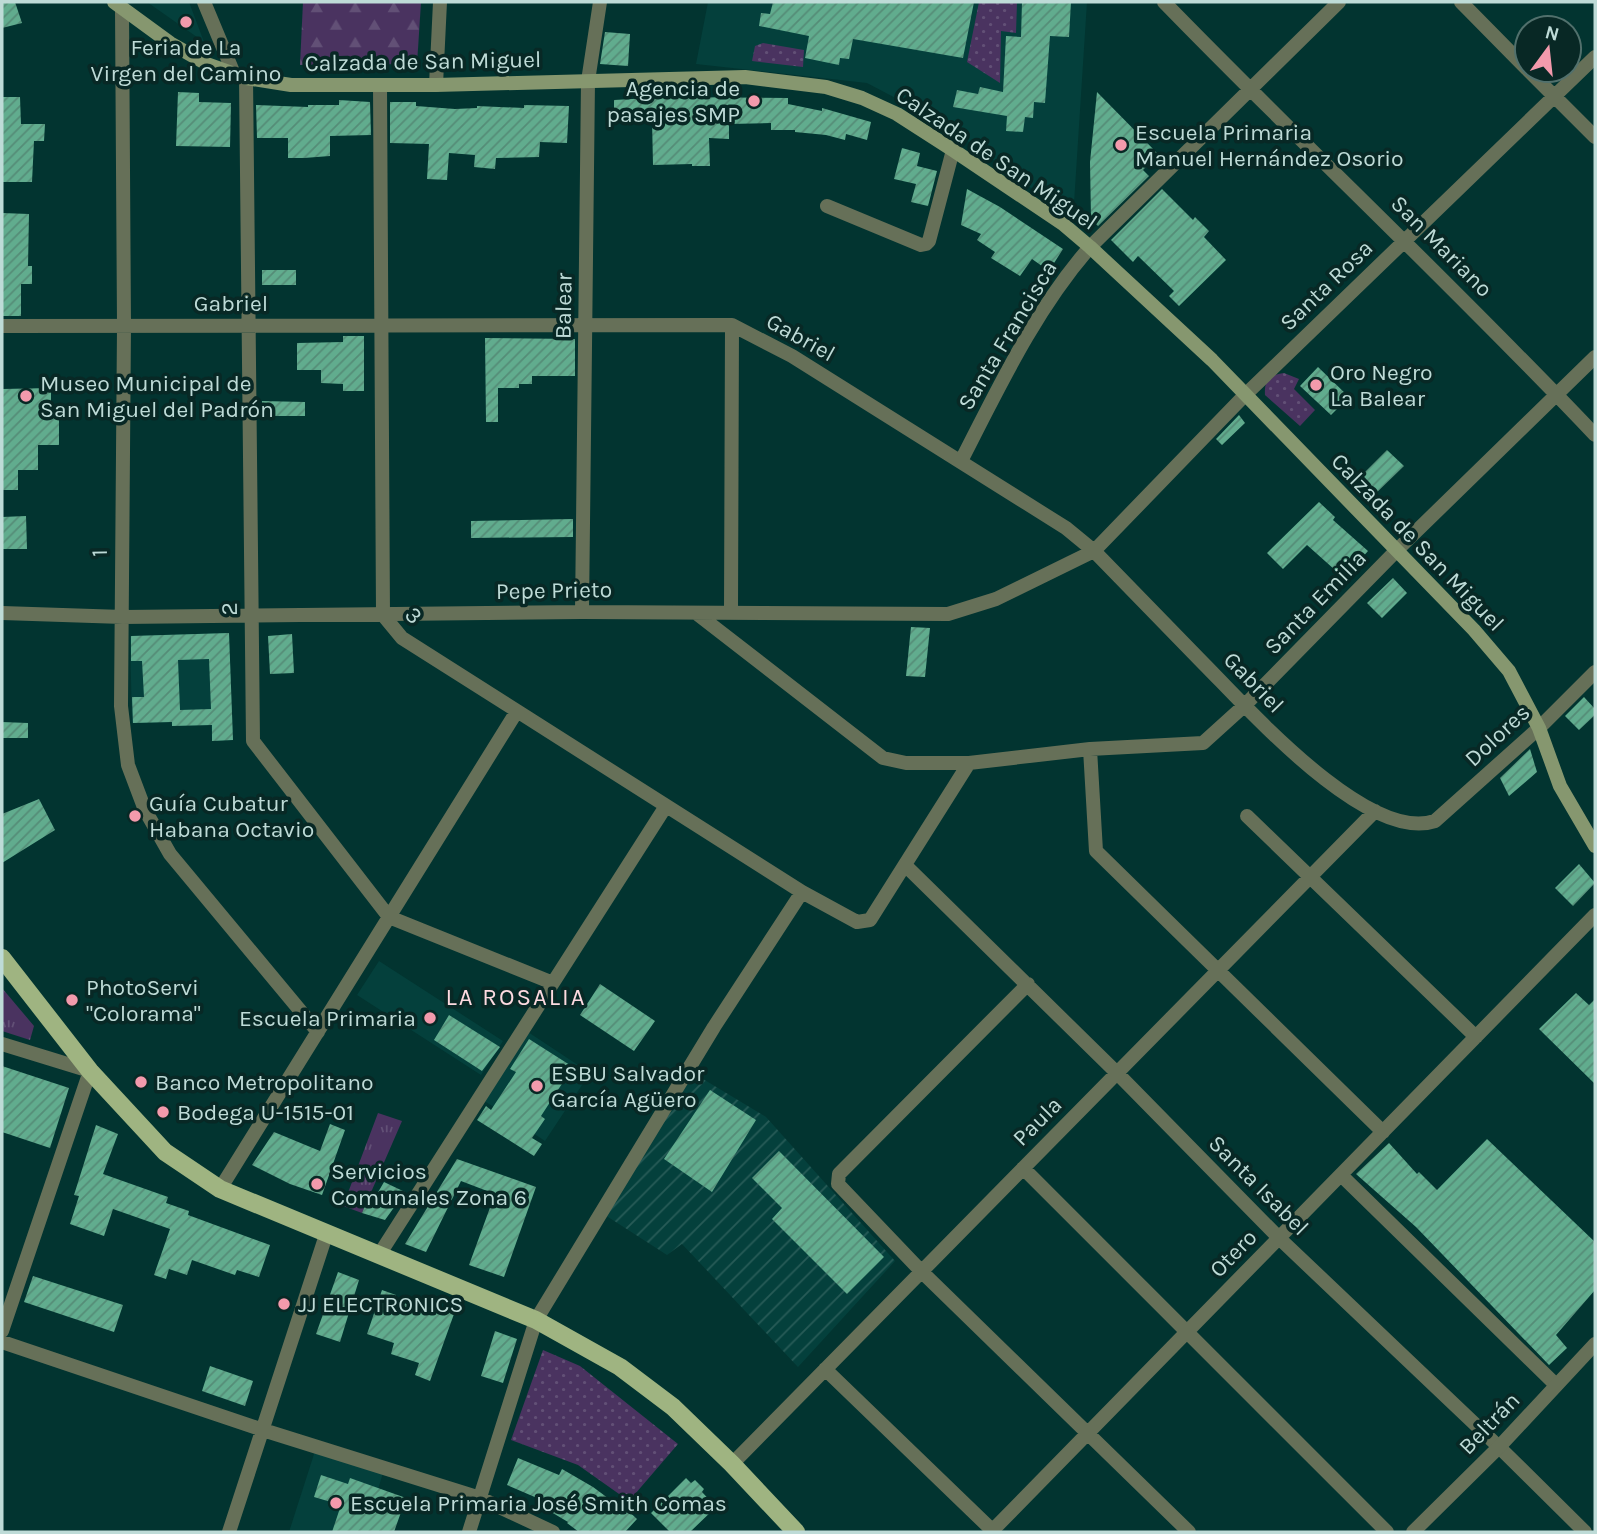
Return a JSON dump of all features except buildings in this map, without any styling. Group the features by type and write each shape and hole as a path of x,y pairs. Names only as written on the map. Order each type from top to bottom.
{"main road":[{"name":"Calzada de San Miguel","path":"118,5 170,43 206,64 240,76 291,85 436,85 745,77 826,87 862,98 897,114 1063,224 1090,247 1202,351 1474,630 1509,671 1539,728 1560,786 1595,846"},
{"path":"2,958 90,1071 165,1152 220,1189 536,1320 620,1367 673,1407 796,1532"}],"street":[{"path":"204,2 240,76"},
{"path":"436,85 440,2"},
{"name":"Balear","path":"582,612 588,81 600,2"},
{"name":"San Mariano","path":"1164,2 1250,90 1405,240 1595,435"},
{"name":"Santa Francisca","path":"961,461 1066,274 1090,247 1339,2"},
{"path":"1461,2 1513,54"},
{"name":"1","path":"118,5 124,326 121,706 128,765 145,810 170,854 318,1032"},
{"name":"Santa Rosa","path":"1094,551 1244,396 1595,57"},
{"name":"2","path":"240,76 249,326 253,741 389,917"},
{"path":"1542,84 1595,137"},
{"name":"3","path":"380,85 383,615 402,638 802,892 857,922 870,920 906,866"},
{"path":"827,206 922,245 926,244 953,150"},
{"path":"731,613 732,325"},
{"name":"Gabriel","path":"2,326 732,325 792,356 1066,528 1094,551 1313,771 1350,798 1376,811 1423,825"},
{"name":"Santa Emilia","path":"696,613 883,758 906,762 970,763 1090,750 1203,743 1245,705 1396,551 1595,357"},
{"name":"Pepe Prieto","path":"2,613 123,617 582,612 948,614 996,599 1094,551"},
{"name":"Dolores","path":"1423,825 1435,821 1452,807 1539,728 1595,671"},
{"path":"220,1189 517,711"},
{"path":"1090,750 1096,851 1383,1132"},
{"path":"906,866 970,763"},
{"path":"379,1255 666,806"},
{"name":"Paula","path":"732,1464 1376,811"},
{"path":"1247,816 1476,1037"},
{"name":"Santa Isabel","path":"906,866 1028,984 1279,1238 1585,1532"},
{"path":"469,1532 536,1320 714,1027 802,892"},
{"name":"Otero","path":"992,1532 1595,915"},
{"path":"389,917 553,982"},
{"path":"1028,984 839,1174 838,1184 922,1271 1189,1532"},
{"path":"2,1044 90,1071 2,1331"},
{"path":"1023,1168 1387,1532"},
{"path":"1341,1175 1556,1385"},
{"path":"229,1532 326,1235"},
{"path":"2,1342 263,1430 480,1498 553,1532"},
{"name":"Beltrán","path":"1413,1532 1499,1447 1595,1345"},
{"path":"825,1369 992,1532"}],"shaded area":[{"name":"Feria de La Virgen del Camino","path":"147,2 189,2 204,42"},
{"path":"708,2 1087,2 1073,219 965,139 924,113 867,83 696,64"},
{"path":"229,633 233,740 212,741 211,725 132,723 130,636"},
{"name":"Escuela Primaria","path":"379,961 503,1041 481,1075 357,995"},
{"name":"ESBU Salvador García Agüero","path":"528,1032 590,1073 545,1141 483,1100"},
{"path":"693,1073 766,1117 895,1261 798,1367 682,1244 667,1255 605,1215"},
{"name":"Escuela Primaria José Smith Comas","path":"315,1451 383,1473 365,1532 289,1532"}],"green space":[{"path":"303,2 421,2 417,64 300,65"},
{"path":"979,2 1017,2 1016,33 1001,31 1000,83 967,62"},
{"path":"763,43 804,50 803,67 752,61 755,46"},
{"path":"1284,373 1299,379 1294,389 1315,410 1300,426 1265,395 1269,379"},
{"path":"2,988 34,1026 30,1040 2,1031"},
{"path":"378,1113 402,1121 362,1213 343,1206"},
{"path":"543,1350 580,1366 678,1444 629,1501 578,1465 511,1440"}],"place":[{"name":"Feria de La Virgen del Camino","path":"186,22"},
{"name":"Agencia de pasajes SMP","path":"754,101"},
{"name":"Escuela Primaria Manuel Hernández Osorio","path":"1121,145"},
{"name":"Oro Negro La Balear","path":"1316,385"},
{"name":"Museo Municipal de San Miguel del Padrón","path":"26,396"},
{"name":"Guía Cubatur Habana Octavio","path":"135,816"},
{"name":"PhotoServi \"Colorama\"","path":"72,1000"},
{"name":"Escuela Primaria","path":"430,1018"},
{"name":"Banco Metropolitano","path":"141,1082"},
{"name":"ESBU Salvador García Agüero","path":"537,1086"},
{"name":"Bodega U-1515-01","path":"163,1112"},
{"name":"Servicios Comunales Zona 6","path":"317,1184"},
{"name":"JJ ELECTRONICS","path":"284,1304"},
{"name":"Escuela Primaria José Smith Comas","path":"336,1503"}],"district":[{"name":"LA ROSALIA","path":"516,997"}]}
